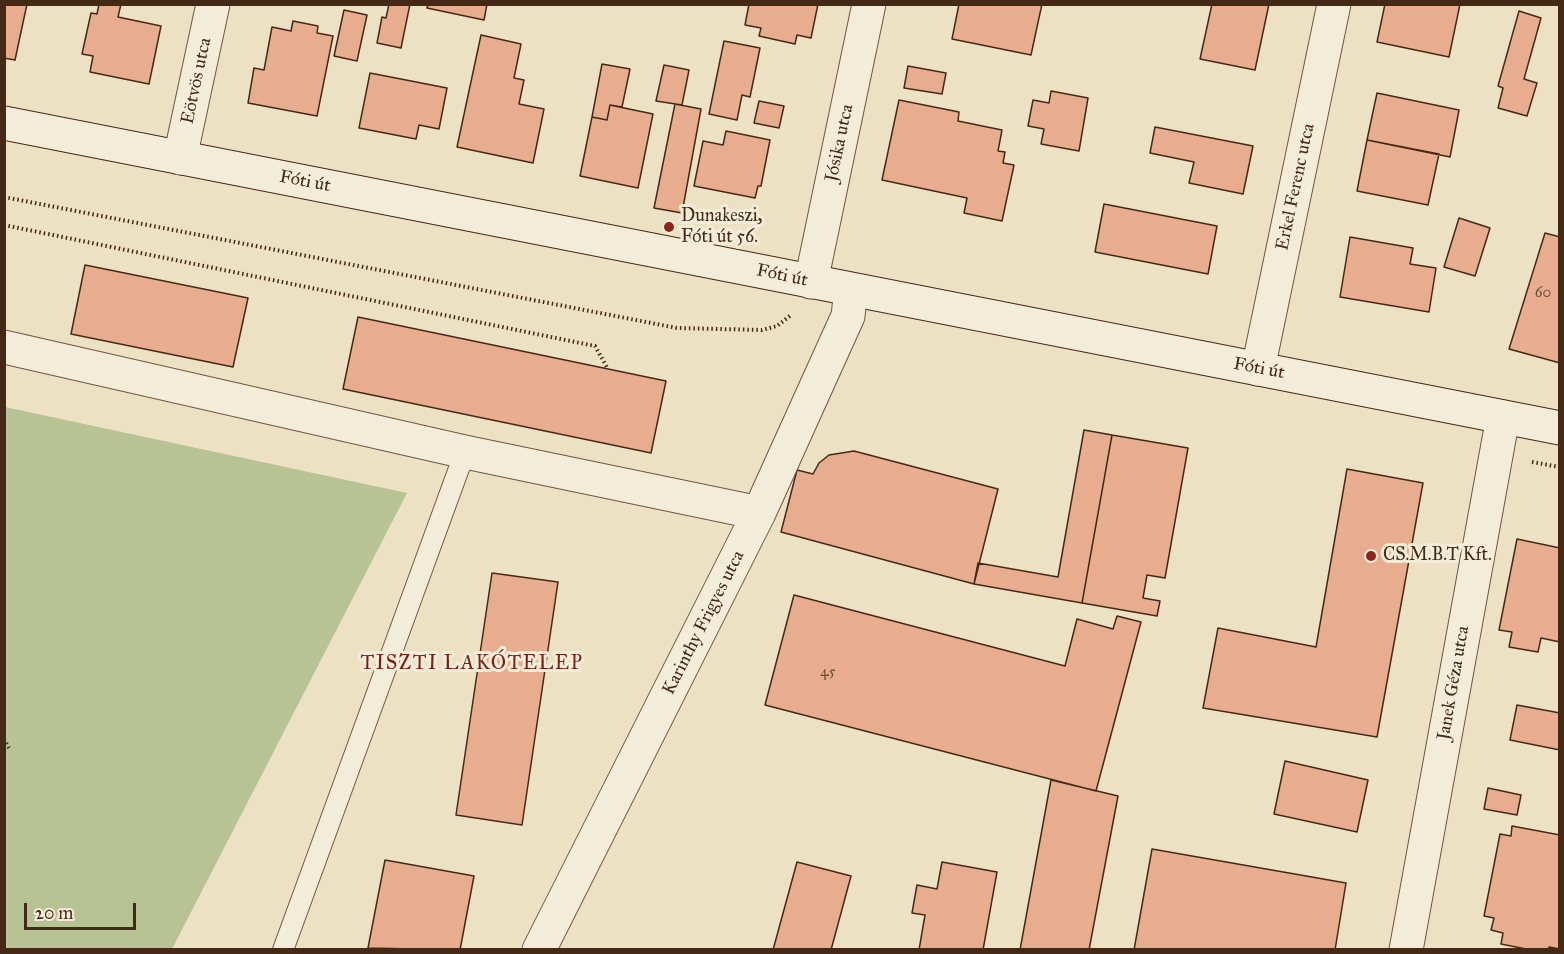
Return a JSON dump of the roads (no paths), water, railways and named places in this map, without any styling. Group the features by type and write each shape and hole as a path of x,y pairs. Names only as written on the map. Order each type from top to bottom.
{"street":[{"name":"Eötvös utca","path":"180,158 213,4"},
{"name":"Jósika utca","path":"811,282 869,4"},
{"name":"Erkel Ferenc utca","path":"1258,369 1334,4"},
{"name":"Fóti út","path":"4,123 811,282 850,303 1258,369 1560,428"},
{"name":"Karinthy Frigyes utca","path":"540,950 759,513 850,303"},
{"path":"4,347 465,452 759,513"},
{"name":"Janek Géza utca","path":"1406,950 1503,417"}],"lane":[{"path":"283,950 465,452"}],"place":[{"name":"Dunakeszi, Fóti út 56.","path":"669,227"},
{"name":"CS.M.B.T Kft.","path":"1371,556"}],"district":[{"name":"TISZTI LAKÓTELEP","path":"472,664"}]}
